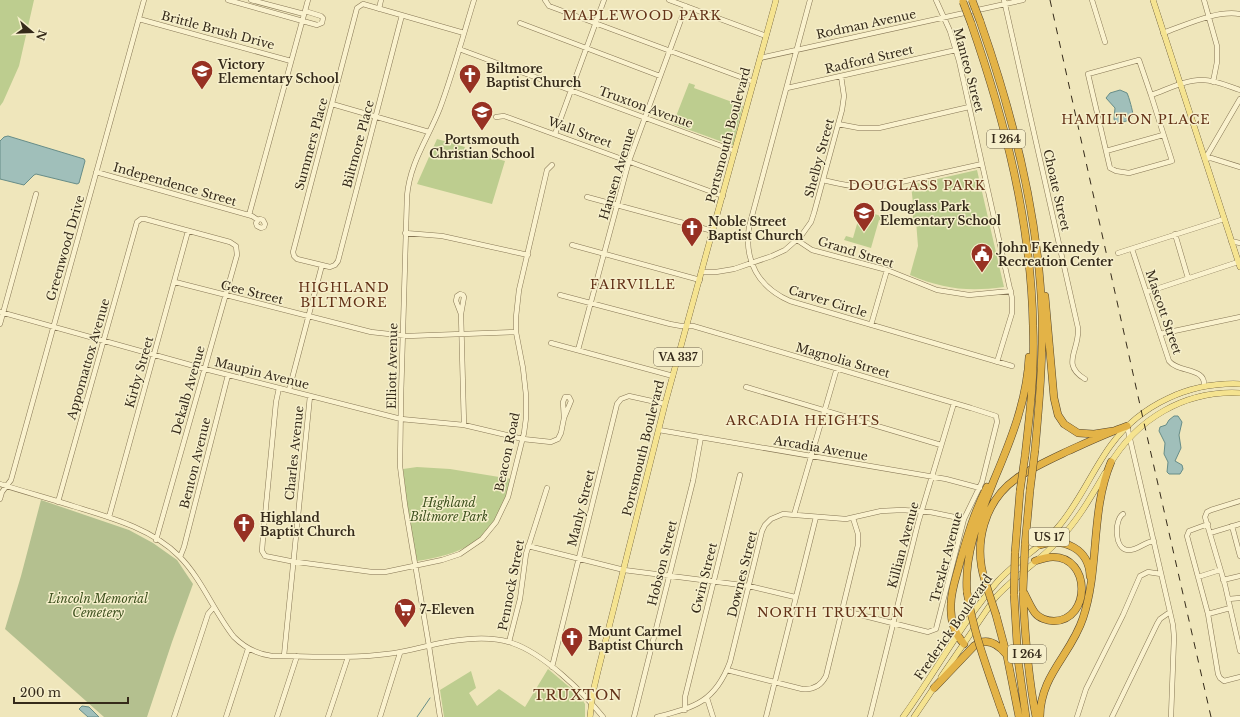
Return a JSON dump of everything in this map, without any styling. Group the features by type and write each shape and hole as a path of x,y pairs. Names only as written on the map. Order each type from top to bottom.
{"highway":[{"name":"I 264","path":"972,0 999,79 1021,162 1034,232 1041,289 1042,338 1040,393 1025,545 1023,591 1025,640 1036,717"},
{"name":"I 264","path":"963,1 996,100 1018,189 1024,222 1034,327 1032,380 1015,553 1014,594 1018,660 1026,717"},
{"path":"1034,232 1043,274 1054,398 1058,415 1064,424 1078,433 1094,434 1113,431"},
{"path":"1004,717 977,637 967,592 967,572 972,541 980,515 1018,418 1026,387 1030,315 1032,305"},
{"path":"1019,717 1007,656 985,581 980,558 980,540 987,516 1000,494 1017,478 1046,462 1127,426"},
{"path":"964,644 957,636 953,625 951,604 956,578 966,538 976,511 1002,461"},
{"path":"1040,717 1041,702 1046,685 1050,676 1070,647 1083,620 1090,592 1100,496 1103,482 1111,462"},
{"path":"1040,545 1048,542 1057,542 1070,546 1083,556 1089,568 1090,592"},
{"path":"1023,591 1035,613 1043,619 1052,621 1060,620 1068,616 1076,609 1080,599 1082,589 1081,579 1073,565 1064,559 1054,557 1035,561"},
{"path":"934,688 974,646 980,642 987,641 995,643 1007,656"}],"main road":[{"name":"Portsmouth Boulevard","path":"590,717 591,703 665,404 776,0"},
{"path":"1152,0 1239,264"},
{"name":"Frederick Boulevard","path":"903,717 916,700 957,636 983,599 998,580 1053,533 1068,514 1108,450 1127,426 1159,402 1180,393 1204,386 1240,384"},
{"name":"Frederick Boulevard","path":"914,717 995,598 1005,587 1057,542 1081,513 1111,462 1130,436 1155,416 1178,403 1206,395 1219,393 1240,393"}],"street":[{"name":"Greenwood Drive","path":"0,500 2,492 11,480 144,0"},
{"path":"228,0 317,25 323,22 321,16 251,0"},
{"path":"249,215 308,0"},
{"path":"379,9 381,0"},
{"name":"Elliott Avenue","path":"440,717 402,488 400,466 405,233 407,196 410,176 416,157 440,107 474,0"},
{"path":"545,0 549,6 754,82"},
{"path":"554,134 604,0"},
{"path":"670,0 766,36"},
{"name":"Carver Circle","path":"810,0 749,227 748,242 752,263 763,283 781,297 790,301 1012,366"},
{"name":"Manteo Street","path":"936,0 956,50 1011,291 1012,313 997,362"},
{"name":"Rodman Avenue","path":"760,58 944,18 1004,2 1023,0"},
{"path":"1092,0 1106,42"},
{"path":"1204,0 1217,46 1217,62 1213,82"},
{"name":"Choate Street","path":"1004,2 1078,328 1078,339 1072,354 1072,362 1074,369 1085,379"},
{"name":"Summers Place","path":"322,265 297,259 293,252 357,8 363,4 464,33"},
{"name":"Hansen Avenue","path":"578,350 629,161 686,6"},
{"path":"1163,32 1209,17 1222,14 1240,14"},
{"name":"Biltmore Place","path":"322,265 332,266 338,261 402,15"},
{"name":"Brittle Brush Drive","path":"139,19 291,61"},
{"path":"520,23 660,76"},
{"name":"Truxton Avenue","path":"459,49 735,151"},
{"name":"Radford Street","path":"787,88 956,50"},
{"path":"1139,60 1164,135 1172,161 1129,173 1116,171 1110,168 1088,74 1139,60"},
{"name":"Shelby Street","path":"797,240 810,222 823,180 843,100 841,76"},
{"path":"1151,95 1199,80 1213,82 1240,90"},
{"path":"1205,159 1240,99"},
{"path":"332,104 429,132"},
{"path":"838,124 859,128 879,128 969,107"},
{"name":"Wall Street","path":"496,117 504,116 723,196"},
{"path":"1106,151 1164,135"},
{"path":"1205,159 1211,158 1240,167"},
{"name":"Beacon Road","path":"279,388 276,402 262,551 263,554 267,557 293,561 372,572 385,572 442,560 460,554 476,544 490,531 501,514 508,497 522,439 526,418 526,395 516,332 517,303 547,170 552,164"},
{"path":"823,180 854,187 883,186 982,164"},
{"name":"Independence Street","path":"96,172 254,216 258,220"},
{"path":"0,324 2,312 36,194"},
{"path":"586,197 713,231"},
{"name":"Appomattox Avenue","path":"58,502 137,222 141,219 145,219 188,232"},
{"path":"1118,253 1224,219"},
{"name":"Dekalb Avenue","path":"156,540 238,250 236,246 230,242 188,232"},
{"name":"Kirby Street","path":"109,517 188,232"},
{"path":"405,233 442,236 528,255"},
{"path":"1175,234 1188,278"},
{"path":"702,272 724,271 752,263 780,253 797,240"},
{"name":"Grand Street","path":"797,240 812,250 887,270 924,286 949,293 969,295 1011,291"},
{"path":"1232,241 1240,244"},
{"path":"572,245 700,280"},
{"name":"Mascott Street","path":"1132,249 1171,364 1200,374 1204,379 1204,386"},
{"path":"1147,292 1188,278 1239,264"},
{"path":"289,390 322,265"},
{"path":"871,325 887,270"},
{"name":"Gee Street","path":"175,282 355,329 403,335 516,332"},
{"name":"Magnolia Street","path":"560,295 670,324 693,326 993,414"},
{"name":"Maupin Avenue","path":"2,312 205,369 401,419 464,425 522,439 546,442 554,441 560,436 564,418"},
{"path":"461,314 464,425"},
{"path":"1160,334 1240,316"},
{"path":"551,343 673,376"},
{"path":"794,515 837,368"},
{"name":"Benton Avenue","path":"180,557 184,547 228,375"},
{"path":"746,387 941,445"},
{"name":"Charles Avenue","path":"284,656 310,396"},
{"name":"Manly Street","path":"552,667 619,401 624,397 629,396 665,404"},
{"name":"Killian Avenue","path":"870,717 921,512 954,403"},
{"name":"Trexler Avenue","path":"893,623 926,631 934,631 937,627 964,519 982,482 997,422 997,418 993,414"},
{"path":"1127,426 1170,612 1174,637 1171,717"},
{"name":"Arcadia Avenue","path":"659,430 932,477 980,488"},
{"name":"Hobson Street","path":"634,717 695,475 701,437"},
{"name":"Gwin Street","path":"685,710 685,697 740,476"},
{"path":"0,484 109,517 125,523 156,540 180,557 192,572 234,637 248,649 265,655 348,657 400,652 464,640 509,642 528,650 552,667 576,688 603,717"},
{"name":"Pennock Street","path":"509,642 517,611 524,562 547,488"},
{"path":"1240,501 1210,510 1206,514 1230,608 1235,620 1240,651"},
{"name":"Downes Street","path":"657,717 685,710 700,703 720,683 727,670 762,531 771,519 779,515 853,518 871,513 892,510 921,512 964,519"},
{"path":"1123,514 1118,520 1118,541 1121,547 1130,551 1146,542 1154,541"},
{"path":"766,717 816,517"},
{"path":"727,670 806,690 815,688 821,683 826,676 858,545 858,534 853,518"},
{"path":"1208,524 1188,531 1187,534 1208,614 1218,674 1224,681 1240,677"},
{"path":"1210,533 1240,524"},
{"path":"1232,526 1240,556"},
{"path":"528,546 624,570 749,586 795,597"},
{"path":"1198,577 1220,570"},
{"path":"1077,717 1086,689 1123,615 1140,576 1148,572 1161,574"},
{"path":"1223,580 1240,576"},
{"path":"1228,599 1240,598"},
{"path":"174,717 208,614 214,607"},
{"path":"1208,614 1230,608"},
{"path":"842,610 893,623"},
{"path":"1112,717 1157,624 1160,619 1170,612"},
{"path":"226,717 248,649"},
{"path":"380,717 400,652"},
{"path":"277,717 297,656"},
{"path":"328,717 348,657"},
{"path":"706,698 713,717"}],"green space":[{"path":"0,0 34,0 19,66 0,106"},
{"path":"689,83 695,85 694,88 743,106 733,145 673,124"},
{"path":"437,139 465,147 464,150 505,161 492,204 417,184"},
{"path":"977,170 1004,287 979,289 956,288 922,280 910,275 918,246 916,221 912,220 914,212 911,185"},
{"path":"865,211 884,217 883,221 879,220 871,248 844,240 846,236 853,238 859,217 863,218"},
{"name":"Highland Biltmore Park","path":"417,467 450,469 511,479 498,514 490,527 479,538 453,553 417,561 407,505 403,469"},
{"name":"Lincoln Memorial Cemetery","path":"41,500 129,530 153,543 177,560 193,584 147,717 104,717 5,629"},
{"path":"548,669 580,696 585,704 585,717 444,717 440,690 471,671 476,688 469,693 477,706 499,689 525,707"}],"water":[{"path":"1120,90 1127,93 1133,115 1128,120 1117,123 1114,119 1115,108 1106,98 1110,93"},
{"path":"8,136 84,159 85,161 79,183 77,184 36,174 24,185 0,179 0,141 4,137"},
{"path":"1174,416 1178,416 1182,422 1179,435 1181,448 1175,461 1182,465 1183,469 1180,474 1169,474 1167,472 1168,462 1164,454 1165,443 1159,431 1160,427 1166,425"},
{"path":"82,706 89,707 99,717 88,717 79,709"}],"waterway":[{"path":"417,717 430,698"}],"railway":[{"path":"1050,0 1211,717"}],"place":[{"name":"Victory Elementary School","path":"202,90"},
{"name":"Biltmore Baptist Church","path":"470,94"},
{"name":"Portsmouth Christian School","path":"482,132"},
{"name":"Douglass Park Elementary School","path":"864,232"},
{"name":"Noble Street Baptist Church","path":"692,248"},
{"name":"John F Kennedy Recreation Center","path":"982,274"},
{"name":"Highland Baptist Church","path":"244,544"},
{"name":"7-Eleven","path":"405,628"},
{"name":"Mount Carmel Baptist Church","path":"572,658"}],"district":[{"name":"MAPLEWOOD PARK","path":"642,15"},
{"name":"HAMILTON PLACE","path":"1136,119"},
{"name":"DOUGLASS PARK","path":"917,185"},
{"name":"FAIRVILLE","path":"633,284"},
{"name":"HIGHLAND BILTMORE","path":"344,294"},
{"name":"ARCADIA HEIGHTS","path":"803,420"},
{"name":"NORTH TRUXTUN","path":"831,612"},
{"name":"TRUXTON","path":"578,695"}]}
